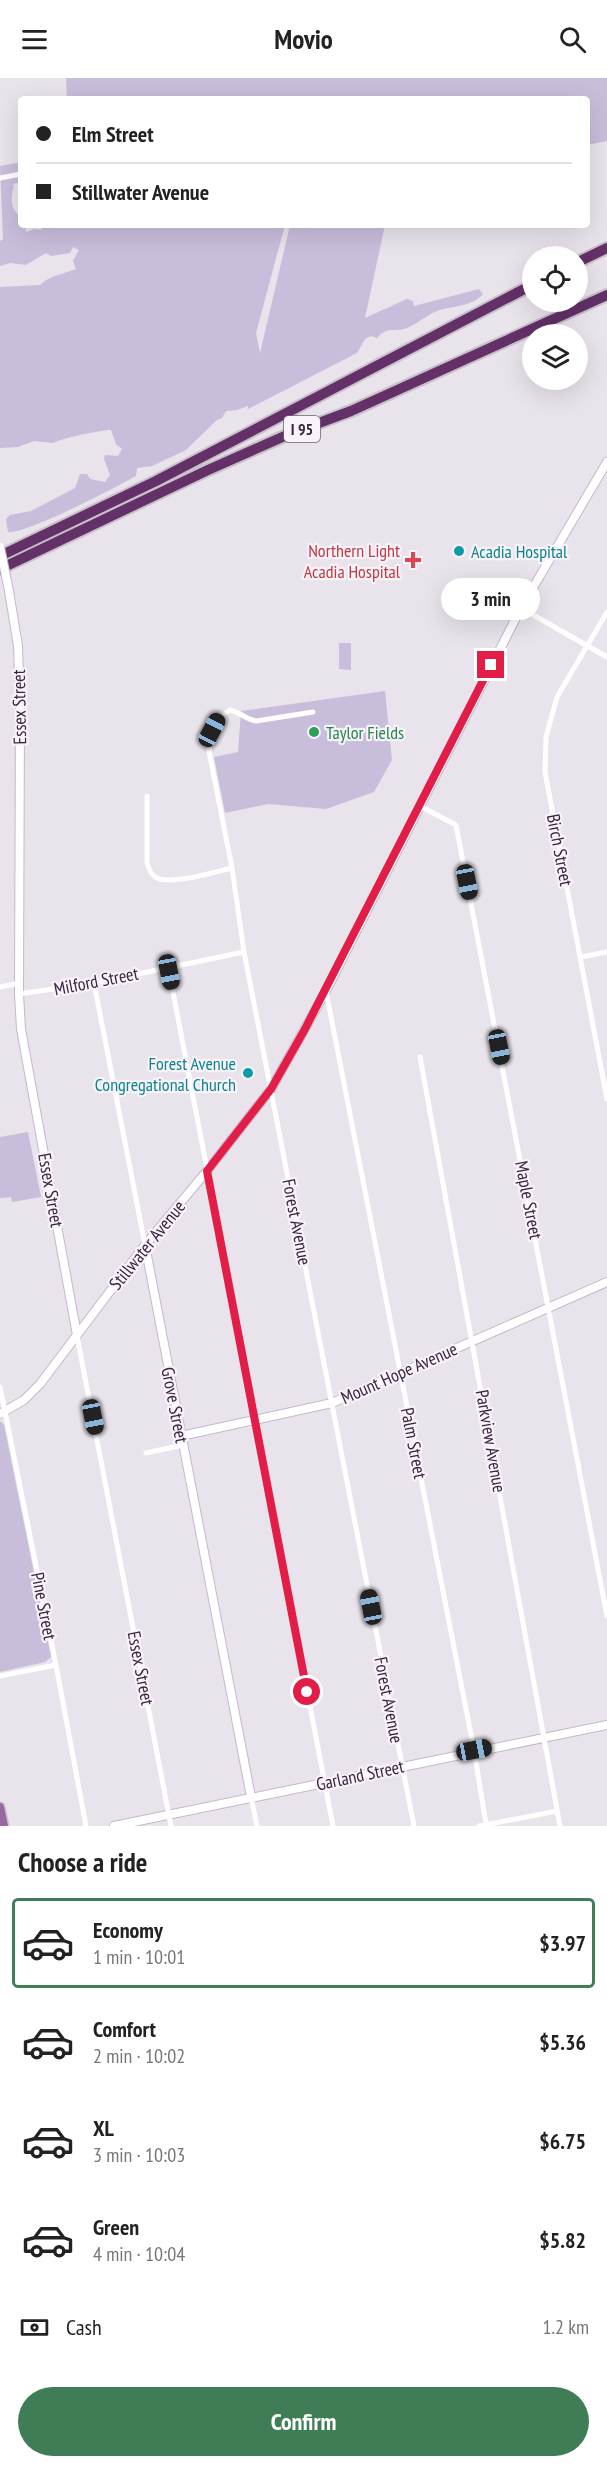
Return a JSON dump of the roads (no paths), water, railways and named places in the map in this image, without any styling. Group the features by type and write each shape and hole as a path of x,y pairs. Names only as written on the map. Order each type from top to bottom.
{"highway":[{"path":"588,257 607,248"},
{"name":"I 95","path":"0,556 166,476 522,290"},
{"name":"I 95","path":"0,569 208,470 351,411 607,295"}],"main road":[{"path":"0,1807 4,1826"}],"street":[{"path":"0,178 18,175"},
{"name":"Stillwater Avenue","path":"3,1413 33,1392 145,1245 271,1089 326,991 521,608 606,466"},
{"name":"Essex Street","path":"0,547 18,646 21,1029 171,1826"},
{"path":"521,608 607,657"},
{"name":"Birch Street","path":"607,612 557,697 546,737 545,769 607,1099"},
{"name":"Forest Avenue","path":"313,712 256,721 247,720 238,712 230,710 218,718 212,730 209,751 232,868 243,952 414,1826"},
{"path":"147,796 147,863 151,872 158,878 169,881 232,868"},
{"name":"Maple Street","path":"420,806 456,825 550,1307 607,1616"},
{"name":"Milford Street","path":"20,994 94,983 243,952"},
{"path":"581,957 607,952"},
{"path":"168,966 333,1826"},
{"path":"0,987 20,983"},
{"name":"Grove Street","path":"94,983 257,1826"},
{"name":"Palm Street","path":"326,991 474,1750 486,1824"},
{"name":"Parkview Avenue","path":"420,1057 560,1826"},
{"name":"Mount Hope Avenue","path":"182,1436 332,1403 607,1282"},
{"name":"Pine Street","path":"0,1387 3,1413 56,1665 86,1826"},
{"path":"146,1453 183,1445"},
{"path":"0,1676 56,1665"},
{"name":"Garland Street","path":"114,1826 474,1750 607,1725"},
{"path":"479,1826 557,1811"}],"place":[{"name":"Acadia Hospital","path":"459,551"},
{"name":"Northern Light Acadia Hospital","path":"413,560"},
{"name":"Taylor Fields","path":"314,732"},
{"name":"Forest Avenue Congregational Church","path":"248,1073"}]}
